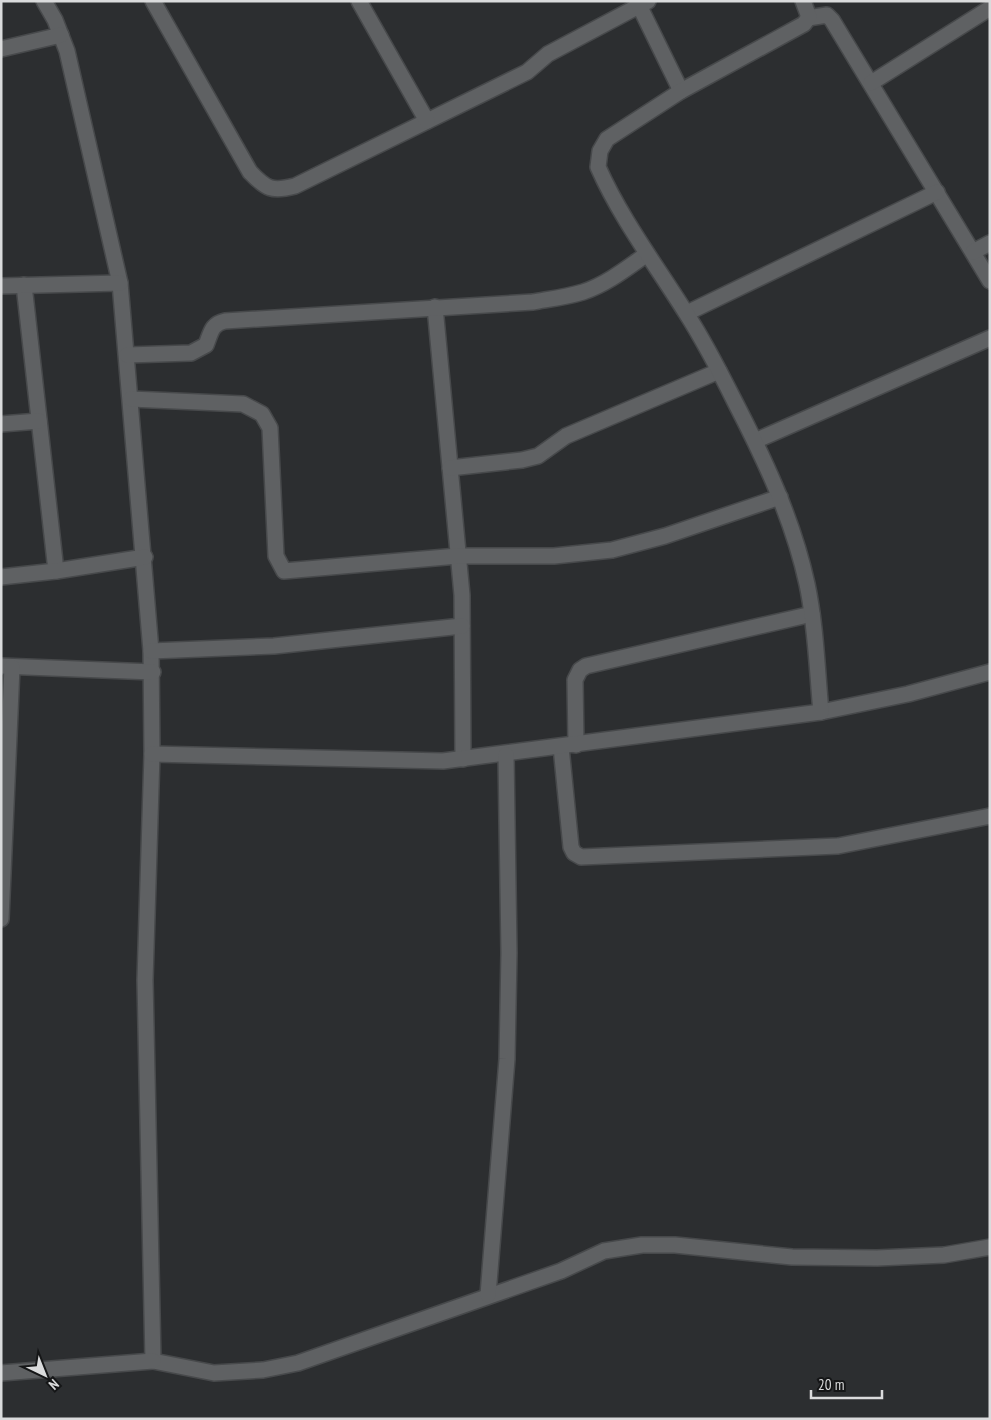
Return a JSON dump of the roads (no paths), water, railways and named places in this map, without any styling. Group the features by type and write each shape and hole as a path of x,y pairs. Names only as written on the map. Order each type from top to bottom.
{"street":[{"path":"44,1 67,50 120,283 145,557 153,672 145,980 153,1360"},
{"path":"153,1 250,172 263,186 278,190 295,186 527,72 548,54 642,3 680,91"},
{"path":"359,1 427,121"},
{"path":"803,1 808,18"},
{"path":"871,84 990,8"},
{"path":"821,712 812,614 800,553 780,497 755,441 687,313 647,254 603,179 598,167 600,151 607,139 680,91 804,24 808,18 828,15 990,281"},
{"path":"1,49 61,35"},
{"path":"687,313 936,192"},
{"path":"973,252 990,242"},
{"path":"127,355 191,353 206,345 211,329 217,323 225,321 534,302 584,292 605,282 647,254"},
{"path":"1,286 120,283"},
{"path":"24,285 56,571"},
{"path":"434,307 458,556 462,626 464,759"},
{"path":"755,441 990,338"},
{"path":"450,468 522,460 538,456 566,436 719,371"},
{"path":"131,399 243,404 262,414 270,428 276,556 284,571 458,556 554,556 612,550 664,536 780,497"},
{"path":"1,424 39,421"},
{"path":"1,578 145,557"},
{"path":"812,614 586,666 580,670 575,680 569,746 571,846 574,853 581,857 838,846 990,816"},
{"path":"151,650 274,646 462,626"},
{"path":"1,918 7,666 153,672"},
{"path":"152,754 443,761 464,759 821,712 908,694 990,672"},
{"path":"488,1295 507,1059 509,953 506,754"},
{"path":"1,1372 153,1360 214,1373 263,1370 298,1363 561,1271 604,1251 642,1245 675,1245 792,1257 877,1258 944,1255 990,1247"}]}
